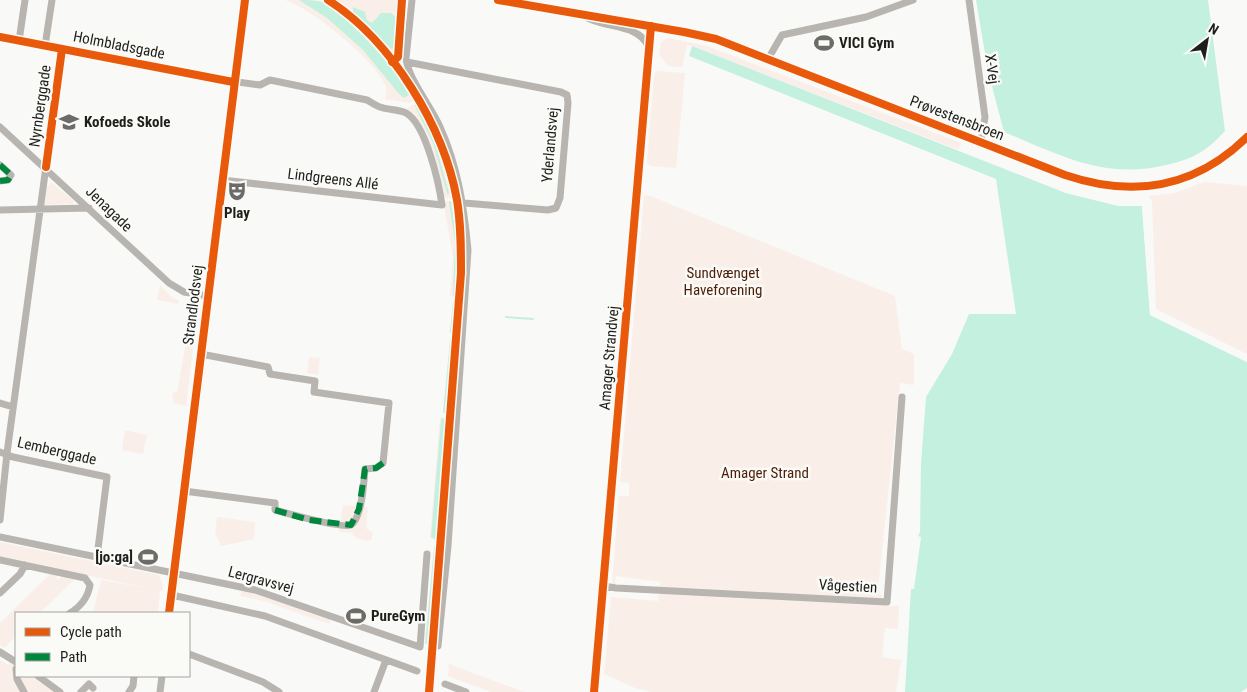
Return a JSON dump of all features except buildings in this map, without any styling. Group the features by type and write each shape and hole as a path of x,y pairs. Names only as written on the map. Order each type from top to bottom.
{"street":[{"path":"19,41 25,0"},
{"path":"45,46 52,0"},
{"name":"Strandlodsvej","path":"169,612 245,0"},
{"path":"412,0 407,62 409,71 441,129 464,203 468,250 468,285 447,565 438,646"},
{"name":"Prøvestensbroen","path":"498,0 716,39 1087,182 1132,188 1169,182 1198,172 1217,162 1247,137"},
{"path":"768,60 782,34 866,17 913,0"},
{"name":"X-Vej","path":"968,0 985,117 981,142"},
{"path":"582,14 595,23 638,33 643,37 649,49"},
{"name":"Amager Strandvej","path":"594,692 651,26"},
{"name":"Holmbladsgade","path":"0,37 234,82 260,85 270,80 367,100 380,107 406,113 414,120 426,144 438,180 442,205"},
{"name":"Nyrnberggade","path":"0,520 3,453 13,407 62,49"},
{"name":"Yderlandsvej","path":"407,62 561,92 567,95 568,103 560,198 556,208 548,210 464,203"},
{"name":"Jenagade","path":"0,127 46,167 169,283 184,292 207,296"},
{"path":"0,165 11,175 8,180 0,181"},
{"name":"Lindgreens Allé","path":"222,180 442,205"},
{"path":"0,210 89,208"},
{"name":"Strandlodsvej","path":"184,492 275,503 275,510 309,520 347,526 353,522 360,509 365,469 376,468 383,463 389,403 314,392 315,380 270,374 268,366 200,354"},
{"name":"Vågestien","path":"603,586 886,602 902,397"},
{"path":"0,403 13,407"},
{"name":"Lemberggade","path":"3,453 107,477 97,557"},
{"name":"Lergravsvej","path":"0,537 272,595 420,647 427,554"},
{"path":"0,560 85,578 90,585 89,590 75,612"},
{"path":"0,593 20,574 25,565"},
{"path":"172,595 265,616 417,671"},
{"path":"0,652 15,661"},
{"path":"190,654 263,682 279,692"},
{"path":"374,692 386,660"},
{"path":"16,677 24,692"},
{"path":"44,677 60,692"},
{"path":"129,692 133,686 134,677"},
{"path":"160,692 162,677"},
{"path":"81,692 89,684 93,688"},
{"path":"445,684 466,692"}],"green space":[{"path":"285,0 324,1 337,8 374,45 415,100 409,103 385,99 386,87 371,64 326,24 311,13"},
{"path":"331,0 398,0 401,4 397,56 393,59 364,28"},
{"path":"668,38 707,46 961,143 959,150 692,46 687,45 682,67 668,66 659,55 661,42"},
{"path":"657,71 685,73 676,168 651,166 647,163 654,75"},
{"path":"417,102 437,142 454,198 443,197 435,162 426,136 414,115 406,109"},
{"path":"51,182 74,201 73,204 45,205 47,187"},
{"path":"1204,182 1247,186 1247,354 1156,309 1152,202 1149,196 1175,193"},
{"path":"648,195 895,296 902,349 914,354 914,385 900,383 878,589 886,606 899,606 898,629 885,628 882,657 901,660 896,692 651,692 635,688 604,674 611,597 658,601 661,582 616,576 615,585 612,584 619,496 629,496 629,483 620,482 644,196"},
{"path":"443,201 455,202 458,239 456,297 450,296 453,257"},
{"path":"160,285 174,299 179,300 178,304 157,300"},
{"path":"186,302 194,303 198,308 186,406 174,403 172,393 177,392 192,309 185,307"},
{"path":"309,357 320,358 318,375 307,373"},
{"path":"443,417 446,420 438,535 434,540 430,537 440,418"},
{"path":"125,430 147,435 143,454 122,450"},
{"path":"343,505 368,508 366,528 373,533 371,540 360,540 352,533 339,532"},
{"path":"217,517 255,522 254,539 221,546 215,533"},
{"path":"0,542 159,575 163,591 160,591 158,612 93,612 101,580 151,589 0,557"},
{"path":"47,572 58,575 56,577 58,580 62,576 75,579 41,612 15,612 15,637 4,648 0,645 0,623 49,575"},
{"path":"242,590 278,598 331,619 329,624 264,601 240,596"},
{"path":"0,660 8,665 10,661 15,664 15,677 35,677 57,692 0,692"},
{"path":"449,663 524,692 491,692 448,676"}],"shaded area":[{"path":"299,0 322,2 344,18 371,44 395,72 409,95 404,98 399,94 363,50 327,18"},
{"path":"976,0 1208,0 1225,131 1212,144 1199,153 1184,160 1144,169 1122,169 1083,163 1004,132 988,71"},
{"path":"353,7 365,12 367,20 372,23 381,13 391,13 396,17 394,47 391,49 353,12"},
{"path":"692,46 1066,193 1119,206 1142,206 1150,315 1247,362 1247,688 1241,692 905,692 911,589 914,589 921,537 918,536 920,532 921,464 926,397 952,354 969,314 1016,314 996,179 689,56"},
{"path":"443,418 445,420 437,537 434,539 431,537 441,420"}],"pier":[{"path":"960,147 1066,191 1119,204 1143,204 1153,313 1247,359 1247,362 1150,315 1142,206 1119,206 1066,193 959,150"}],"waterway":[{"path":"416,106 434,143 448,193"},
{"path":"450,202 456,243 454,294"},
{"path":"451,332 454,301"},
{"path":"506,317 533,319"},
{"path":"444,412 451,340"},
{"path":"426,643 435,547"}],"marked path":[{"path":"0,165 11,175 8,180 0,181"},
{"path":"275,510 309,520 351,525 359,509 365,469 376,468 383,463"}],"cycle path":[{"path":"169,612 245,0"},
{"path":"328,0 351,17 373,38 394,62 412,88 440,144 457,200 461,236 461,273 429,692"},
{"path":"392,62 398,57 402,0"},
{"path":"498,0 716,39 1065,175 1090,182 1139,187 1162,184 1184,178 1206,168 1247,137"},
{"path":"594,692 651,26"},
{"path":"0,37 233,82"},
{"path":"46,167 62,49"}],"place":[{"name":"VICI Gym","path":"824,43"},
{"name":"Kofoeds Skole","path":"69,122"},
{"name":"Play","path":"237,191"},
{"name":"[jo:ga]","path":"148,557"},
{"name":"PureGym","path":"356,616"}],"park label":[{"name":"Sundvænget Haveforening","path":"723,282"},
{"name":"Amager Strand","path":"765,473"}]}
